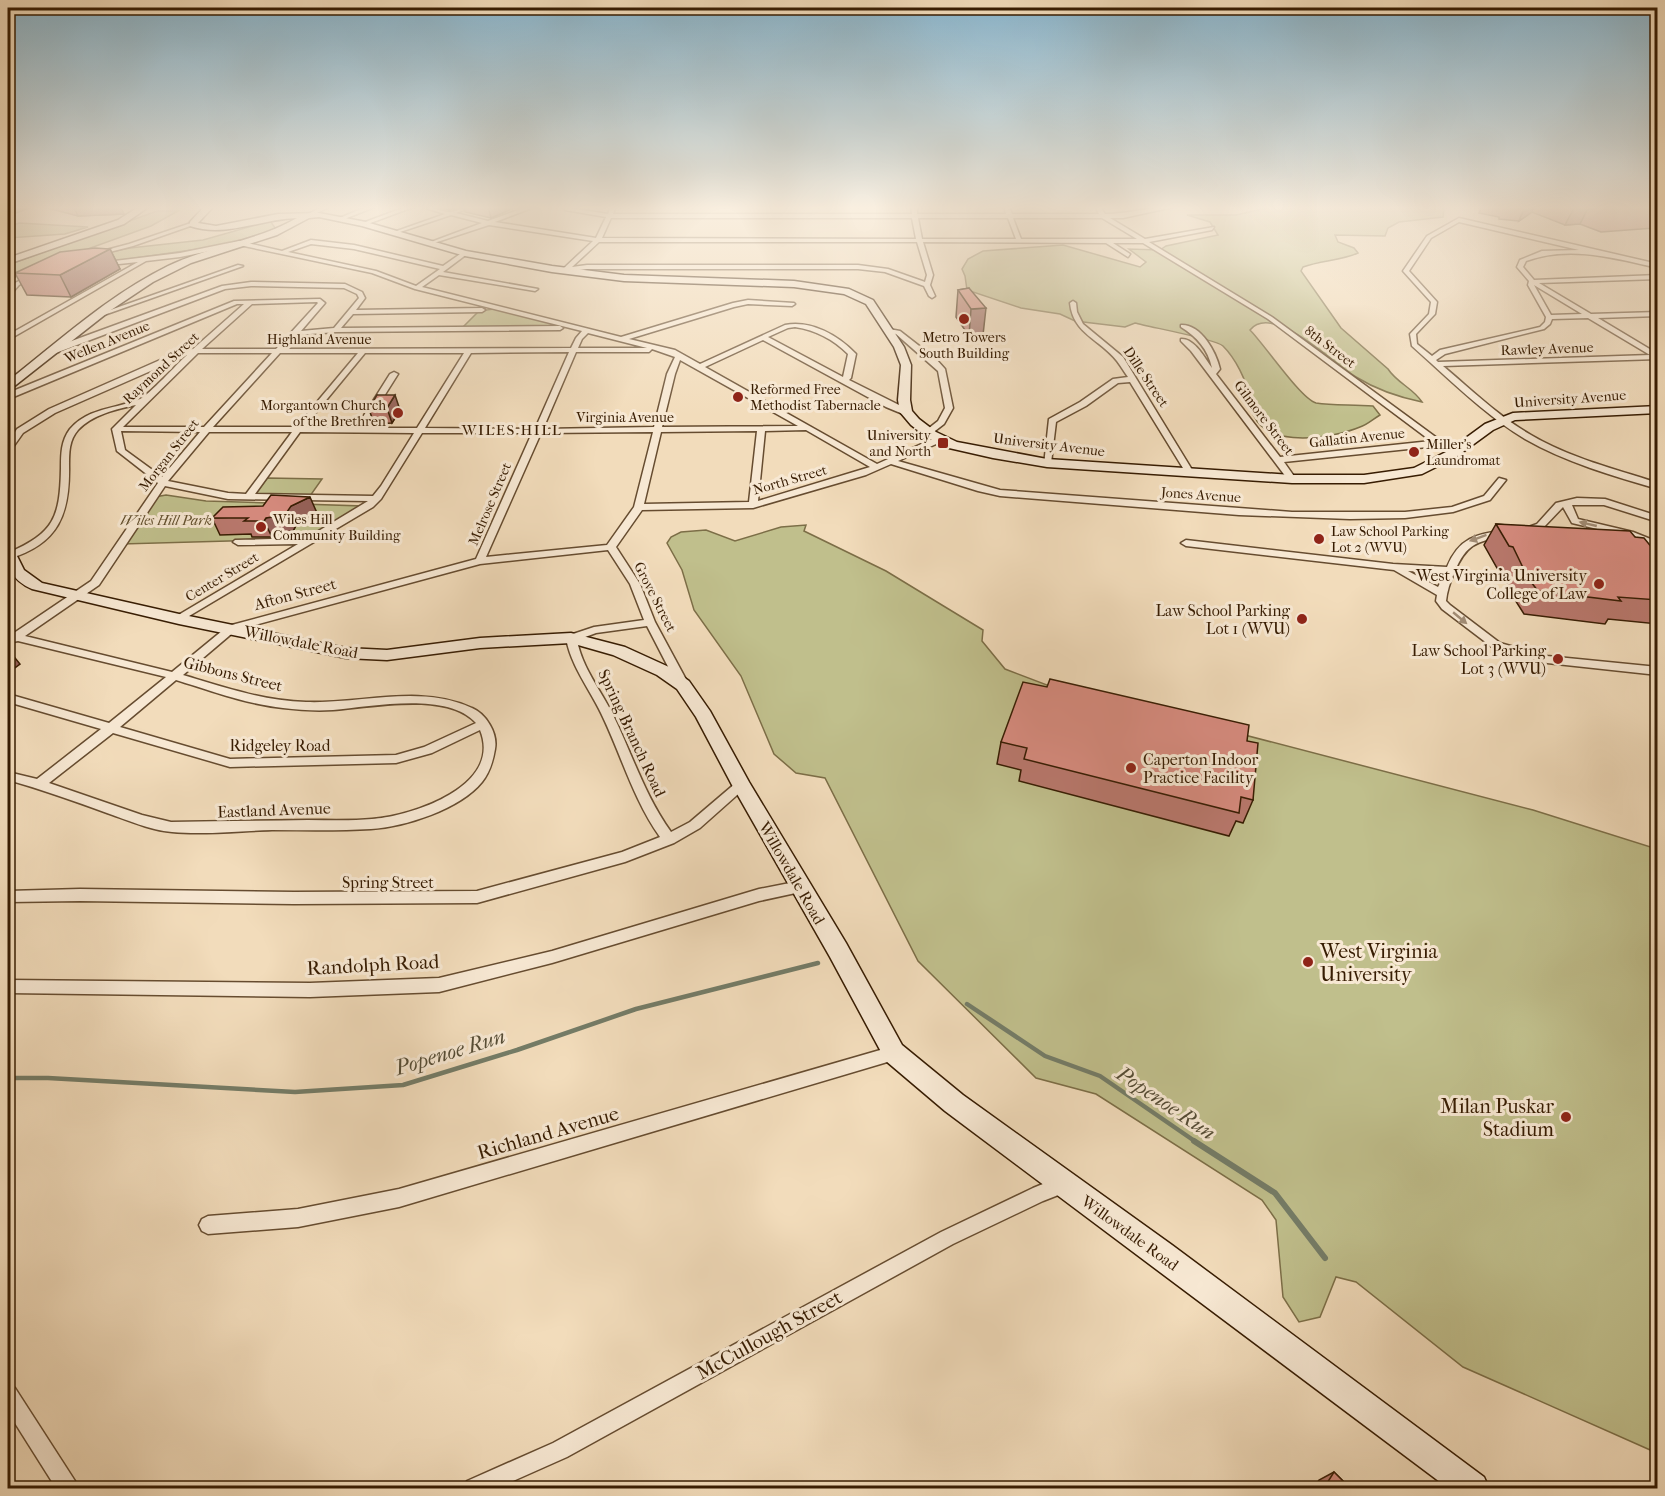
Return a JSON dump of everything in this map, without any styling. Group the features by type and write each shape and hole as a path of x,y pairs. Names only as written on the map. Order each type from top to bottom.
{"street":[{"path":"8,294 17,284 33,276"},
{"path":"8,338 118,276"},
{"path":"8,386 50,352 158,276"},
{"path":"102,314 212,276"},
{"path":"384,276 417,288 576,327 680,356 877,467"},
{"path":"417,288 434,276"},
{"path":"455,276 535,289"},
{"path":"608,276 828,287 859,296 870,302 889,331 906,365 904,400 906,412"},
{"path":"900,276 927,285"},
{"path":"930,276 927,285 932,296"},
{"name":"8th Street","path":"1200,276 1270,318 1438,443 1458,450"},
{"path":"1410,276 1434,302 1432,314 1413,334 1412,340 1414,345 1434,362 1555,451 1658,486"},
{"path":"1528,276 1532,281 1658,357"},
{"path":"1532,281 1658,277"},
{"path":"1434,362 1443,352 1542,328 1548,323 1549,317 1531,285 1532,281"},
{"path":"50,352 192,298 224,287 242,285 345,286 360,293 362,298 336,330"},
{"name":"Wellen Avenue","path":"8,396 229,304 250,301 321,301"},
{"name":"Raymond Street","path":"116,429 142,401 250,301"},
{"name":"Morgan Street","path":"10,639 95,583 163,482 205,430 279,351 321,301"},
{"path":"621,339 733,305 748,302 792,304"},
{"name":"Dille Street","path":"1073,303 1080,325 1116,354 1190,473"},
{"path":"349,312 494,308"},
{"path":"1549,317 1658,314"},
{"path":"700,367 793,325 806,327 831,338 852,354 847,378 844,380"},
{"name":"Gilmore Street","path":"1183,326 1198,336 1209,348 1216,369 1213,373"},
{"path":"295,333 336,330 576,327"},
{"name":"Melrose Street","path":"480,561 579,338 587,330"},
{"path":"889,331 898,332 942,371 949,408 941,422 928,432"},
{"path":"764,338 906,412"},
{"name":"Gilmore Street","path":"1183,340 1194,349 1213,373 1292,479"},
{"name":"Highland Avenue","path":"8,448 20,431 52,411 180,355 196,351 573,351 656,348"},
{"path":"248,497 297,431 363,351"},
{"name":"Center Street","path":"179,619 307,541 370,506 377,499 421,430 468,351"},
{"path":"611,547 614,539 632,520 639,507 672,374 680,356"},
{"name":"Rawley Avenue","path":"1434,362 1658,357"},
{"path":"359,430 394,374"},
{"path":"1047,463 1052,421 1083,404 1116,381 1133,379"},
{"path":"8,554 33,544 58,521 64,498 65,447 70,435 92,418 142,401"},
{"name":"University Avenue","path":"906,412 928,432 940,439 973,450 1047,463 1292,479 1393,477 1417,471 1458,450 1478,434 1508,418 1658,409"},
{"path":"116,429 121,451 163,482 210,494 248,497 377,499"},
{"name":"Virginia Avenue","path":"116,429 297,431 810,429"},
{"path":"753,505 761,430"},
{"name":"North Street","path":"639,507 753,505 877,467 940,439"},
{"name":"Gallatin Avenue","path":"1280,460 1438,443"},
{"name":"Jones Avenue","path":"890,461 1000,493 1302,516 1382,517 1451,510 1497,492 1502,486 1502,480"},
{"path":"1658,519 1605,502 1589,500 1560,505 1540,526 1480,536 1469,541 1456,555 1441,593 1441,601 1446,606 1496,645 1547,659 1658,670"},
{"path":"1567,504 1575,520 1630,534 1658,546"},
{"path":"238,542 307,541"},
{"path":"1186,543 1393,567 1450,570"},
{"name":"Afton Street","path":"39,784 110,729 232,628 480,561 611,547"},
{"name":"Grove Street","path":"611,547 635,584 650,622 683,685"},
{"name":"Willowdale Road","path":"8,554 16,573 24,581 179,619 232,628 324,649 367,655 480,643 572,638 647,662 683,685 704,715 741,785 838,950 894,1053 954,1103 1468,1487"},
{"path":"1393,567 1416,577 1441,593"},
{"path":"572,638 594,630 650,622"},
{"name":"Spring Branch Road","path":"572,638 576,657 613,726 637,787 656,822 669,838"},
{"name":"Gibbons Street","path":"10,639 174,676 267,702 297,706 332,706 373,701 452,705 472,712 483,724"},
{"name":"Ridgeley Road","path":"8,698 230,763 396,759 428,750 483,724"},
{"name":"Eastland Avenue","path":"8,776 39,784 141,820 171,827 373,824 406,819 440,804 482,776 490,761 490,741 483,724"},
{"name":"Spring Street","path":"8,897 80,895 294,898 477,897 625,857 695,825 741,785"},
{"name":"Randolph Road","path":"8,987 310,990 439,985 552,957 759,895 800,887"},
{"name":"Richland Avenue","path":"208,1226 298,1218 399,1198 894,1053"},
{"name":"McCullough Street","path":"474,1488 560,1450 947,1238 1065,1184"},
{"path":"8,1395 68,1488"}],"green space":[{"path":"8,276 17,276 8,283"},
{"path":"965,276 1304,276 1341,328 1422,402 1372,386 1288,329 1260,323 1250,330 1292,382 1309,399 1323,404 1373,406 1380,415 1363,426 1335,435 1287,437 1273,433 1262,426 1254,416 1240,370 1228,351 1218,343 1135,323 1125,327 1075,321 1060,314 1021,308 967,290"},
{"path":"494,309 558,324 559,327 462,328 479,311"},
{"path":"267,478 322,479 310,496 254,496"},
{"name":"Wiles Hill Park","path":"166,495 206,501 362,506 305,539 122,544 155,497"},
{"name":"West Virginia University","path":"806,525 804,531 886,571 983,630 982,641 1005,669 1110,709 1187,720 1533,810 1657,849 1657,1453 1463,1367 1356,1282 1336,1277 1320,1317 1299,1322 1283,1297 1276,1220 1262,1200 1096,1094 1036,1078 918,961 825,778 796,773 774,754 741,676 694,610 682,570 667,543 671,537 681,532 706,530 735,541 781,527"}],"building":[{"path":"969,288 986,308 971,309 958,290"},
{"path":"377,395 395,395 387,408 369,409"},
{"path":"271,495 310,497 291,506 285,515 266,518 264,521 244,521 248,518 212,518 223,507 263,506"},
{"path":"1496,524 1630,531 1635,537 1644,538 1658,555 1658,600 1618,597 1621,601 1538,591 1528,578 1513,547 1509,546"},
{"name":"Caperton Indoor Practice Facility","path":"1050,679 1249,725 1247,741 1258,743 1253,800 1241,797 1239,813 1024,759 1027,748 1001,742 1023,682 1047,687"},
{"path":"1334,1472 1350,1488 1324,1488"}],"waterway":[{"name":"Popenoe Run","path":"8,1078 48,1078 295,1092 403,1085 517,1050 636,1009 818,963"},
{"name":"Popenoe Run","path":"967,1004 1045,1056 1100,1076 1196,1142"},
{"name":"Popenoe Run","path":"1194,1141 1275,1193 1325,1258"}],"place":[{"name":"Metro Towers South Building","path":"964,319"},
{"name":"Reformed Free Methodist Tabernacle","path":"738,397"},
{"name":"Morgantown Church of the Brethren","path":"398,413"},
{"name":"University and North","path":"943,443"},
{"name":"Miller's Laundromat","path":"1414,452"},
{"name":"Wiles Hill Community Building","path":"261,527"},
{"name":"Law School Parking Lot 2 (WVU)","path":"1319,539"},
{"name":"West Virginia University College of Law","path":"1599,584"},
{"name":"Law School Parking Lot 1 (WVU)","path":"1302,619"},
{"name":"Law School Parking Lot 3 (WVU)","path":"1558,659"},
{"name":"Caperton Indoor Practice Facility","path":"1131,768"},
{"name":"West Virginia University","path":"1308,962"},
{"name":"Milan Puskar Stadium","path":"1566,1117"}],"district":[{"name":"WILES HILL","path":"512,430"}]}
